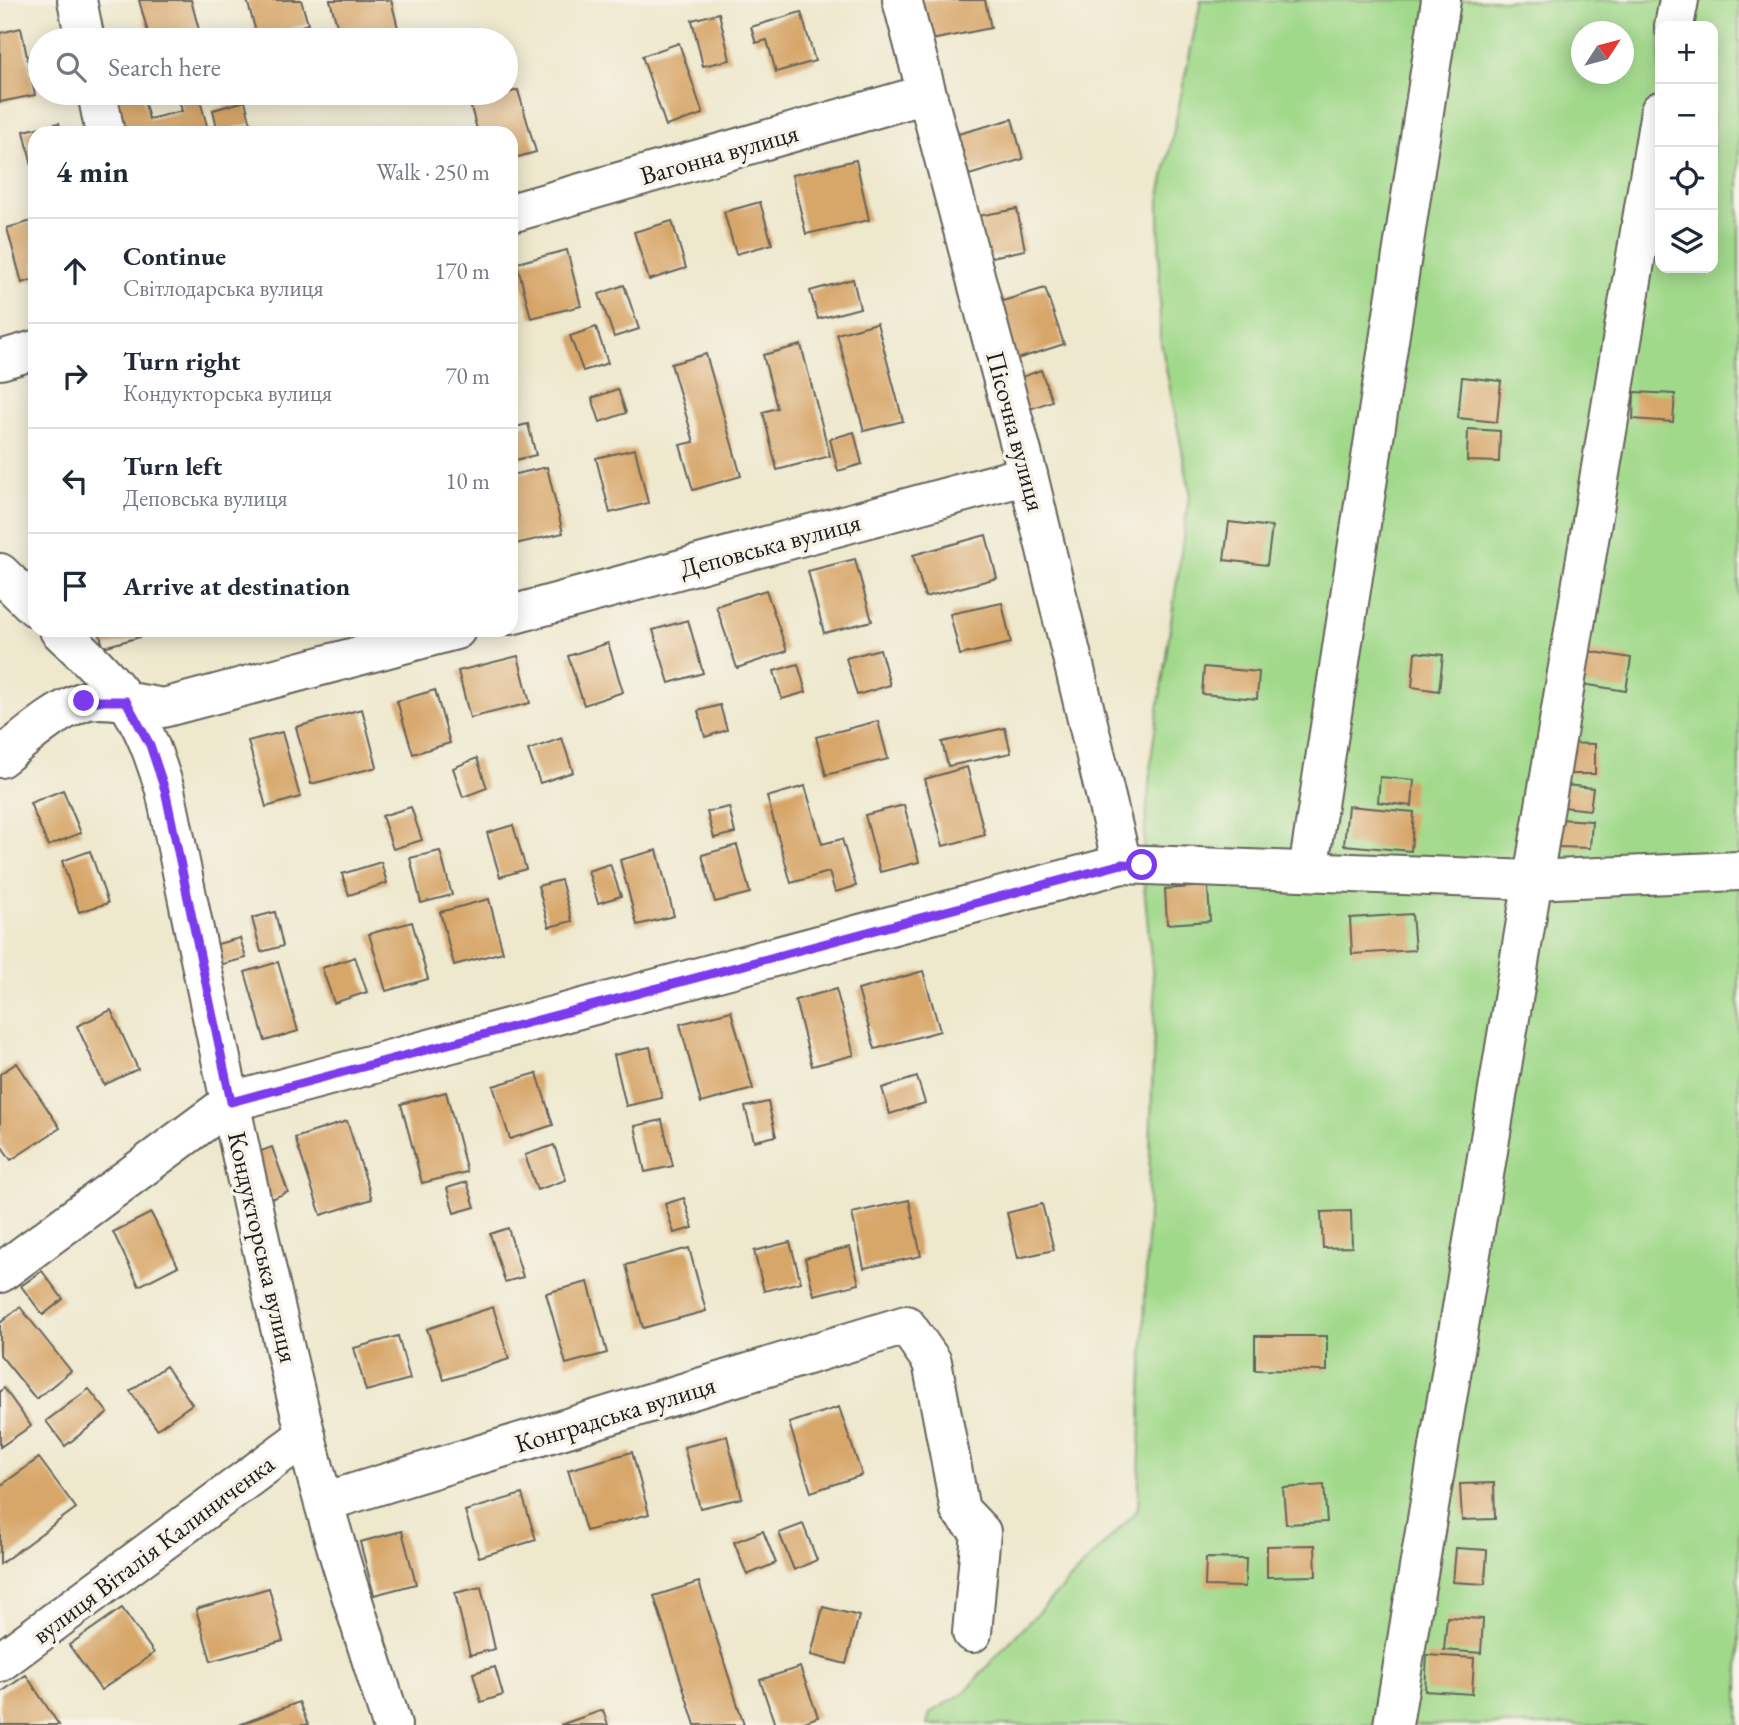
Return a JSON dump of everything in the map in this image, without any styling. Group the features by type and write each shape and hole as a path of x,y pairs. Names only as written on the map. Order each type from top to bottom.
{"street":[{"path":"77,0 83,28"},
{"name":"Пісочна вулиця","path":"902,0 1028,475 1122,864"},
{"path":"1308,871 1441,0"},
{"path":"1675,21 1679,0"},
{"name":"Вагонна вулиця","path":"518,211 926,94"},
{"path":"99,105 104,126"},
{"path":"1393,1725 1655,141"},
{"path":"0,360 28,352"},
{"name":"Деповська вулиця","path":"518,613 1028,475"},
{"path":"0,573 28,600"},
{"name":"Кондукторська вулиця","path":"66,637 126,701 150,745 165,790 231,1102 306,1435 392,1725"},
{"path":"0,758 49,721 84,701 126,701 163,708 430,637"},
{"path":"0,1273 231,1102 1122,864 1531,880 1739,871"},
{"name":"Конградська вулиця","path":"324,1503 906,1325 932,1362 960,1510 981,1532 972,1633"},
{"name":"вулиця Віталія Калиниченка","path":"0,1662 306,1435"}],"green space":[{"path":"1201,0 1739,0 1739,1725 927,1725 930,1713 966,1691 997,1655 1138,1509 1155,999 1142,865 1152,751 1190,491 1160,338 1159,201"}],"building":[{"path":"139,0 191,0 198,28 147,28"},
{"path":"247,0 301,0 308,24 295,28 255,28"},
{"path":"330,0 391,0 398,28 338,28"},
{"path":"922,0 985,0 991,28 931,40"},
{"path":"801,12 815,61 776,72 767,40 756,43 751,27"},
{"path":"719,13 730,60 703,66 692,20"},
{"path":"21,28 28,62 28,96 0,102 0,33"},
{"path":"679,43 703,114 666,126 642,56"},
{"path":"518,90 536,152 518,157 518,126 476,126 470,105 518,105"},
{"path":"105,105 145,105 149,119 182,111 180,105 201,105 207,126 111,126"},
{"path":"231,105 246,105 251,124 217,126 213,110"},
{"path":"1012,119 1023,159 969,175 958,134"},
{"path":"28,130 28,149 24,131"},
{"path":"856,160 869,220 806,234 792,175"},
{"path":"760,202 772,244 736,254 724,212"},
{"path":"1017,209 1025,250 987,258 978,216"},
{"path":"672,221 686,268 649,280 634,232"},
{"path":"28,222 28,281 22,283 7,228"},
{"path":"567,250 581,306 531,318 518,263"},
{"path":"853,279 860,308 818,319 810,291"},
{"path":"624,285 639,329 614,337 599,294"},
{"path":"1045,288 1064,344 1011,361 993,304"},
{"path":"877,323 903,421 864,431 837,334"},
{"path":"596,327 608,363 583,371 570,336"},
{"path":"801,345 830,456 777,470 763,412 777,408 763,355"},
{"path":"706,354 741,476 693,490 680,445 694,442 671,364"},
{"path":"1041,370 1052,401 1027,410 1016,379"},
{"path":"1462,377 1501,381 1497,422 1458,418"},
{"path":"618,389 626,413 600,422 592,398"},
{"path":"1634,392 1675,394 1673,422 1633,419"},
{"path":"528,424 536,455 518,459 518,426"},
{"path":"1468,429 1500,431 1499,462 1467,461"},
{"path":"854,432 862,464 838,471 830,439"},
{"path":"635,449 648,503 610,513 596,458"},
{"path":"547,467 563,533 518,543 518,473"},
{"path":"1229,522 1272,527 1267,565 1224,560"},
{"path":"986,535 997,578 925,597 913,555"},
{"path":"855,559 872,621 824,633 808,571"},
{"path":"766,590 787,651 737,668 716,606"},
{"path":"1002,603 1011,643 960,655 950,614"},
{"path":"688,620 703,673 669,683 653,630"},
{"path":"101,637 140,637 103,647"},
{"path":"608,643 623,692 584,705 568,656"},
{"path":"880,649 890,685 857,695 846,658"},
{"path":"1588,651 1631,658 1626,691 1582,684"},
{"path":"1415,652 1443,655 1439,691 1412,687"},
{"path":"518,656 530,703 470,718 458,671"},
{"path":"798,664 806,692 782,699 774,671"},
{"path":"1204,667 1259,672 1257,699 1202,694"},
{"path":"435,690 450,743 413,754 397,701"},
{"path":"720,705 727,730 705,737 698,711"},
{"path":"362,709 377,767 311,784 296,727"},
{"path":"878,721 888,759 826,775 816,737"},
{"path":"1005,728 1011,753 948,766 942,742"},
{"path":"282,732 300,797 266,807 248,741"},
{"path":"562,738 573,772 540,783 528,750"},
{"path":"1559,743 1595,744 1595,774 1559,774"},
{"path":"477,758 487,788 463,797 453,768"},
{"path":"967,767 985,835 943,846 925,779"},
{"path":"1380,777 1414,780 1412,806 1378,802"},
{"path":"1556,784 1593,788 1590,810 1554,806"},
{"path":"805,786 822,844 842,839 856,886 835,892 829,872 791,883 767,797"},
{"path":"63,790 81,833 48,846 30,803"},
{"path":"904,805 919,862 880,872 865,815"},
{"path":"1348,806 1414,812 1411,851 1344,845"},
{"path":"411,807 422,840 393,849 382,816"},
{"path":"729,807 735,833 714,838 707,812"},
{"path":"1559,819 1592,821 1590,848 1557,847"},
{"path":"513,825 526,869 500,877 487,833"},
{"path":"737,845 750,893 715,902 702,855"},
{"path":"657,850 674,916 637,925 620,860"},
{"path":"90,851 108,903 79,912 62,861"},
{"path":"440,851 452,895 421,903 410,858"},
{"path":"381,862 387,883 349,895 342,874"},
{"path":"610,864 621,896 598,903 588,871"},
{"path":"561,880 572,921 549,927 538,886"},
{"path":"1208,886 1210,921 1167,924 1165,889"},
{"path":"489,899 503,952 454,965 440,912"},
{"path":"275,912 283,946 261,952 252,918"},
{"path":"1412,914 1415,950 1352,954 1350,918"},
{"path":"412,922 428,979 386,991 369,934"},
{"path":"240,938 246,958 219,965 214,945"},
{"path":"355,957 367,992 334,1003 322,968"},
{"path":"278,962 298,1031 265,1041 245,972"},
{"path":"923,971 940,1031 875,1049 858,990"},
{"path":"836,989 854,1055 812,1066 795,1000"},
{"path":"111,1010 138,1069 104,1085 77,1026"},
{"path":"731,1011 753,1089 701,1103 680,1024"},
{"path":"650,1047 662,1098 626,1106 614,1055"},
{"path":"17,1063 60,1128 11,1160 0,1144 0,1074"},
{"path":"537,1073 553,1125 510,1139 493,1086"},
{"path":"917,1077 925,1103 890,1114 882,1088"},
{"path":"446,1092 467,1172 422,1183 401,1104"},
{"path":"768,1102 776,1136 754,1141 745,1107"},
{"path":"662,1120 673,1166 645,1172 635,1126"},
{"path":"347,1121 372,1199 321,1215 295,1138"},
{"path":"554,1145 566,1180 537,1190 525,1155"},
{"path":"272,1147 288,1192 269,1200 253,1154"},
{"path":"467,1182 475,1207 454,1213 447,1188"},
{"path":"684,1198 693,1228 674,1233 665,1204"},
{"path":"909,1200 921,1256 864,1268 852,1213"},
{"path":"1042,1204 1054,1250 1018,1258 1007,1213"},
{"path":"1351,1211 1352,1247 1323,1248 1321,1212"},
{"path":"151,1213 178,1266 139,1286 113,1232"},
{"path":"508,1228 523,1277 505,1282 490,1234"},
{"path":"790,1242 801,1282 764,1291 754,1251"},
{"path":"850,1247 859,1284 814,1295 805,1258"},
{"path":"689,1248 706,1311 643,1328 626,1265"},
{"path":"42,1271 63,1299 43,1315 21,1286"},
{"path":"588,1282 607,1353 566,1364 546,1293"},
{"path":"20,1307 71,1371 36,1399 0,1355 0,1323"},
{"path":"493,1307 509,1359 444,1380 427,1329"},
{"path":"398,1336 410,1379 366,1391 354,1348"},
{"path":"1255,1336 1327,1336 1327,1371 1255,1370"},
{"path":"166,1366 192,1404 157,1429 130,1391"},
{"path":"4,1388 31,1426 0,1447 0,1391"},
{"path":"89,1389 108,1413 65,1446 46,1421"},
{"path":"839,1407 862,1475 811,1492 789,1423"},
{"path":"727,1436 742,1498 700,1508 684,1447"},
{"path":"632,1452 649,1514 586,1531 568,1470"},
{"path":"39,1458 76,1508 0,1564 0,1486"},
{"path":"1494,1483 1495,1519 1462,1520 1460,1484"},
{"path":"1324,1485 1327,1522 1286,1524 1283,1488"},
{"path":"522,1494 536,1540 479,1557 465,1511"},
{"path":"803,1524 817,1560 794,1570 779,1533"},
{"path":"402,1531 416,1584 374,1595 360,1542"},
{"path":"763,1531 776,1563 747,1575 734,1542"},
{"path":"1315,1545 1316,1576 1267,1577 1267,1546"},
{"path":"1456,1548 1487,1550 1485,1584 1453,1582"},
{"path":"1206,1558 1246,1559 1245,1587 1205,1586"},
{"path":"699,1582 744,1725 695,1725 654,1596"},
{"path":"481,1587 495,1649 470,1655 455,1593"},
{"path":"269,1588 283,1641 211,1661 196,1609"},
{"path":"823,1607 859,1616 846,1664 811,1655"},
{"path":"122,1608 154,1653 101,1690 69,1645"},
{"path":"1447,1617 1483,1619 1481,1653 1444,1650"},
{"path":"1427,1655 1474,1658 1472,1694 1425,1691"},
{"path":"495,1667 503,1695 481,1702 473,1673"},
{"path":"800,1667 818,1717 796,1725 775,1725 760,1680"},
{"path":"26,1675 59,1725 0,1725 0,1693"},
{"path":"299,1702 308,1725 239,1725"},
{"path":"603,1710 608,1725 560,1725"}],"route":[{"path":"84,701 126,701 150,745 165,790 231,1102 1122,864 1142,865"}]}
